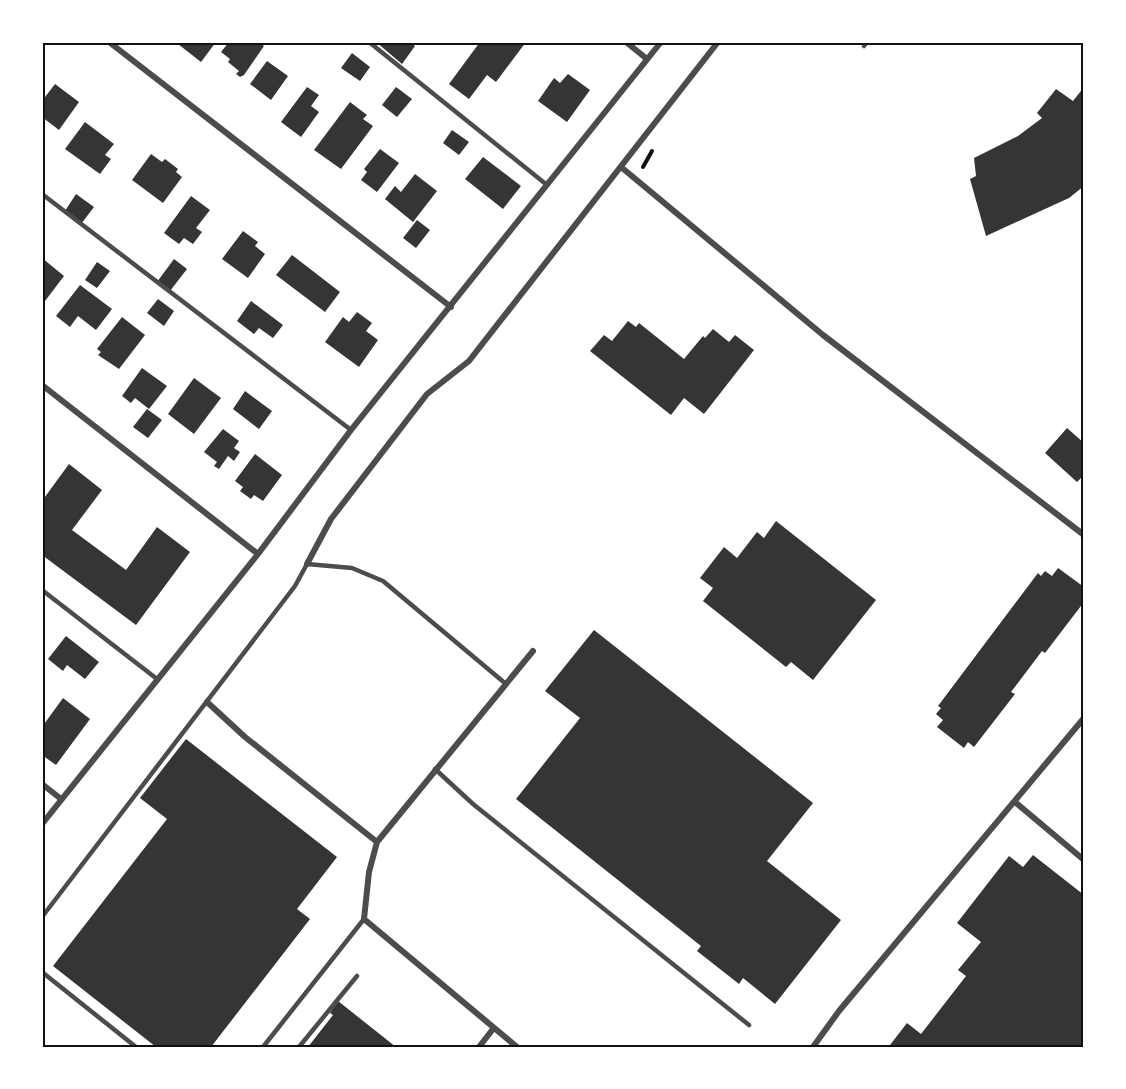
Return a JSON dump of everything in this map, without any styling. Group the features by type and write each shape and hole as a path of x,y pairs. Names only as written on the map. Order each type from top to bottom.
{"street":[{"path":"108,42 452,307"},
{"path":"626,42 647,59"},
{"path":"42,824 258,554 351,430 452,307 661,42"},
{"path":"307,564 331,519 427,394 469,361 718,42"},
{"path":"621,167 823,335 1084,535"},
{"path":"42,385 258,554"},
{"path":"517,1047 364,919 369,872 377,842 533,651"},
{"path":"207,702 245,737 377,842"},
{"path":"813,1047 839,1011 1084,718"},
{"path":"42,784 61,799"},
{"path":"1015,802 1084,860"},
{"path":"478,1047 493,1029"}],"lane":[{"path":"369,42 547,184"},
{"path":"42,194 351,430"},
{"path":"42,917 295,586 307,564 352,568 383,581 506,684"},
{"path":"42,590 157,679"},
{"path":"435,769 473,804 749,1025"},
{"path":"263,1047 364,919"},
{"path":"42,972 136,1047"},
{"path":"299,1047 357,976"}],"building":[{"path":"179,42 216,42 201,62 178,44"},
{"path":"229,42 258,42 264,46 244,75 240,77 236,74 239,71 228,62 230,59 221,52"},
{"path":"376,42 410,42 415,46 402,64"},
{"path":"480,42 526,42 496,82 487,75 469,99 449,84"},
{"path":"352,53 370,67 360,81 341,68"},
{"path":"267,61 288,76 271,100 250,84"},
{"path":"568,74 590,90 567,122 538,101 554,78 560,83"},
{"path":"55,84 79,102 59,130 42,117 42,101"},
{"path":"307,87 319,95 311,106 319,112 301,137 281,122"},
{"path":"396,87 412,99 397,117 382,105"},
{"path":"1084,87 1084,186 1069,198 986,236 970,179 976,176 974,158 1018,136 1042,118 1037,113 1056,89 1073,101"},
{"path":"350,102 367,115 363,119 373,126 341,169 314,150"},
{"path":"85,122 114,144 105,155 111,159 100,174 65,149"},
{"path":"452,130 469,142 459,155 443,143"},
{"path":"380,149 399,163 377,192 361,180 367,172 364,169"},
{"path":"151,154 162,162 165,159 178,169 176,172 182,177 163,203 132,180"},
{"path":"483,157 521,186 503,209 465,179"},
{"path":"415,174 437,191 413,222 385,199 395,186 401,192"},
{"path":"76,194 94,207 81,224 65,211"},
{"path":"191,196 210,210 196,228 202,232 193,244 184,238 179,244 164,233"},
{"path":"417,220 430,230 416,248 403,238"},
{"path":"243,231 258,242 255,246 265,254 248,278 222,259"},
{"path":"292,255 340,292 325,312 276,275"},
{"path":"42,258 64,276 42,305"},
{"path":"174,259 187,269 170,291 157,282"},
{"path":"97,262 110,271 97,288 85,280"},
{"path":"80,285 112,309 96,330 78,316 70,327 56,316"},
{"path":"158,299 174,311 164,326 147,313"},
{"path":"251,301 283,325 273,338 259,328 254,334 237,321"},
{"path":"357,312 372,323 366,331 378,340 359,367 325,342 343,317 349,322"},
{"path":"122,317 145,335 119,369 98,355 101,352 97,349"},
{"path":"628,321 636,327 639,323 684,359 703,336 705,338 713,329 729,342 735,335 754,350 704,414 684,398 671,415 590,351 604,335 612,341"},
{"path":"142,368 167,386 149,409 135,398 131,403 122,396"},
{"path":"194,378 221,398 194,434 168,414"},
{"path":"245,391 272,411 259,429 233,409"},
{"path":"147,409 162,420 148,438 133,427"},
{"path":"1067,428 1084,443 1084,475 1077,482 1045,453"},
{"path":"223,429 239,441 234,448 240,452 234,461 228,456 219,469 214,466 217,462 204,452"},
{"path":"255,454 282,475 263,501 254,495 251,499 240,491 243,487 235,481"},
{"path":"69,464 102,490 72,530 126,570 157,527 190,552 136,625 42,555 42,501"},
{"path":"776,521 876,600 813,680 791,662 786,667 703,601 713,588 700,578 724,547 737,558 757,532 764,538"},
{"path":"1058,568 1084,587 1084,602 1045,653 1042,651 1011,692 1015,694 974,747 968,742 964,748 937,727 943,720 936,714 941,708 938,706 1038,573 1041,576 1045,571 1052,576"},
{"path":"594,630 813,803 767,861 841,920 775,1004 743,978 739,984 697,951 701,946 516,799 580,718 545,691"},
{"path":"66,636 99,662 85,679 67,665 63,671 48,659"},
{"path":"63,698 90,719 56,765 42,755 42,727"},
{"path":"186,739 337,857 297,909 310,919 211,1047 156,1047 53,966 167,819 140,798"},
{"path":"1033,855 1084,895 1084,1047 892,1047 890,1045 907,1023 921,1034 966,976 958,970 981,942 957,923 1009,856 1023,867"},
{"path":"338,1001 396,1047 308,1047 333,1015 330,1013"}]}
